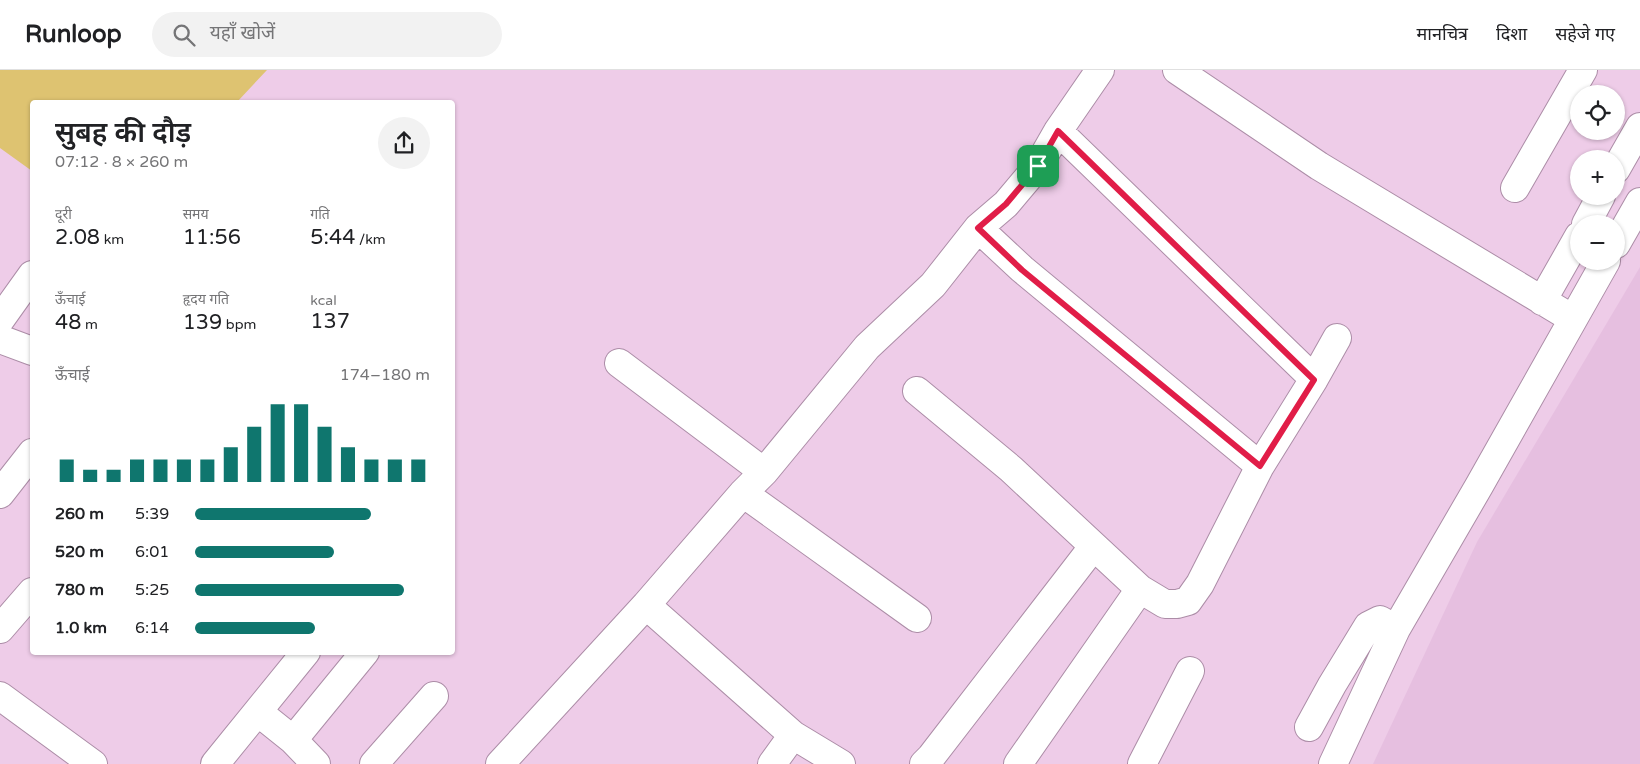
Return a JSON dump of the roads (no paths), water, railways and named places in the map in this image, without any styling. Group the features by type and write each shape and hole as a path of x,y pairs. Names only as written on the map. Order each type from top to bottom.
{"street":[{"path":"500,764 764,472 867,347 933,285 978,228 1006,204 1038,166 1058,131 1100,70"},
{"path":"1177,70 1319,166 1573,319"},
{"path":"1514,188 1583,70"},
{"path":"1625,153 1640,127"},
{"path":"1058,131 1314,380"},
{"path":"1625,228 1640,202"},
{"path":"978,228 1022,270 1260,466"},
{"path":"1542,300 1570,252"},
{"path":"1333,764 1396,629 1601,270"},
{"path":"0,320 30,278"},
{"path":"917,391 1011,469 1140,589 1165,604 1177,604 1188,600 1200,584 1260,466 1338,338"},
{"path":"0,340 30,350"},
{"path":"619,363 764,472"},
{"path":"0,494 30,456"},
{"path":"743,493 917,618"},
{"path":"924,764 1093,547"},
{"path":"1018,764 1140,589"},
{"path":"0,629 30,594"},
{"path":"646,604 793,735 841,764"},
{"path":"1310,727 1332,685 1368,626 1380,620 1396,629"},
{"path":"215,764 304,655"},
{"path":"293,740 363,655"},
{"path":"1142,764 1190,671"},
{"path":"0,696 93,764"},
{"path":"374,764 434,696"},
{"path":"258,712 293,740 316,764"},
{"path":"772,764 793,735"}]}
